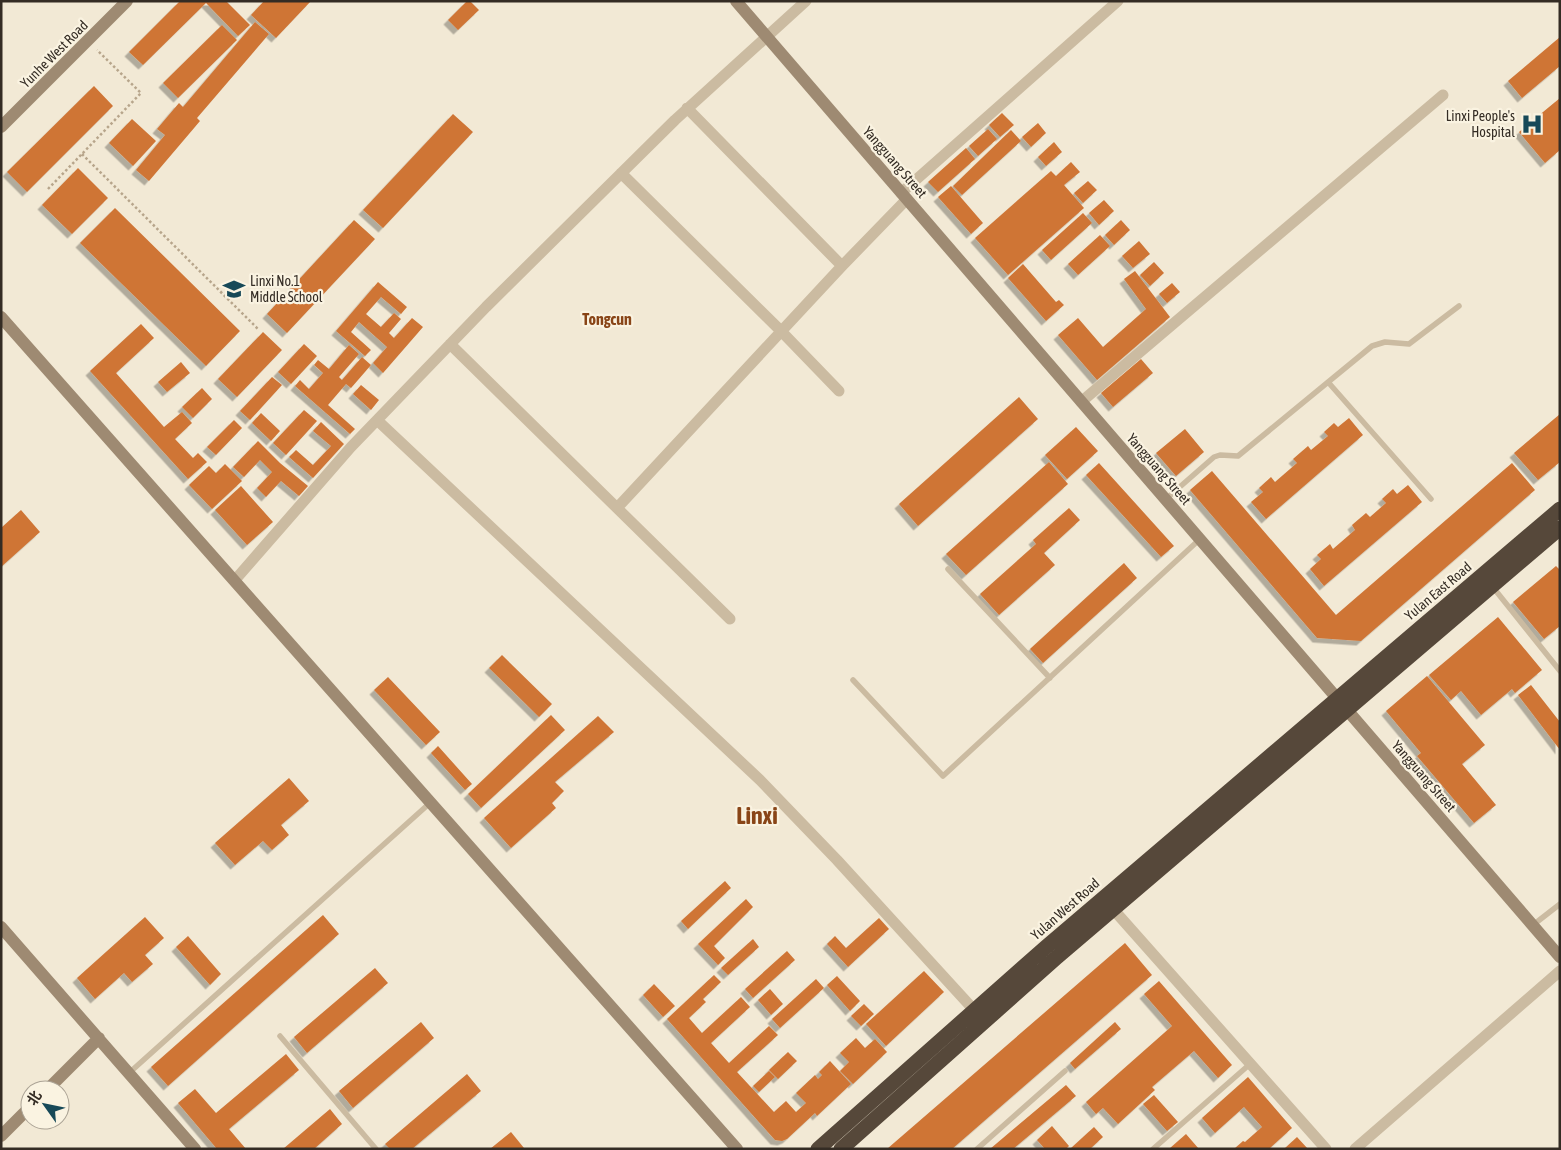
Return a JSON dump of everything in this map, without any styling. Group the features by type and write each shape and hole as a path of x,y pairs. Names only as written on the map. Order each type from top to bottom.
{"highway":[{"name":"Yulan East Road","path":"1342,704 1560,509"},
{"path":"840,1149 1342,704 1492,586 1560,528"},
{"name":"Yulan West Road","path":"818,1149 1046,947 1342,704"}],"street":[{"name":"Yunhe West Road","path":"1,128 127,1"},
{"name":"Yangguang Street","path":"736,1 1560,957"},
{"path":"234,580 351,447 450,344 687,108 806,1"},
{"path":"617,508 842,266 904,196 1118,1"},
{"path":"1081,402 1443,96"},
{"path":"687,108 842,266"},
{"path":"621,173 840,391"},
{"path":"1,317 737,1149"},
{"path":"450,344 730,619"},
{"path":"377,420 760,780 837,860 974,1010"},
{"path":"1113,909 1326,1149"},
{"path":"1,927 195,1149"},
{"path":"1354,1149 1560,971"},
{"path":"57,1080 99,1038"},
{"path":"1,1136 20,1117"}],"lane":[{"path":"1166,499 1214,457 1220,455 1238,456 1372,346 1385,342 1409,344 1459,306"},
{"path":"1328,382 1431,499"},
{"path":"853,680 943,776 1200,539"},
{"path":"948,569 1050,678"},
{"path":"1492,586 1560,671"},
{"path":"129,1073 431,802"},
{"path":"1533,925 1560,904"},
{"path":"280,1036 376,1149"},
{"path":"1153,1149 1250,1064"},
{"path":"977,1149 1065,1071"}],"path":[{"path":"48,189 141,93 88,41"},
{"path":"82,154 259,330"}],"building":[{"path":"180,1 226,1 250,25 238,36 206,3 143,65 129,52"},
{"path":"264,1 311,1 276,38 251,15"},
{"path":"467,1 470,1 479,10 458,30 448,20"},
{"path":"255,22 269,34 197,118 200,121 149,181 136,170 165,135 157,129 179,103 183,107"},
{"path":"222,25 237,40 178,98 163,83"},
{"path":"1560,37 1560,66 1522,98 1508,81"},
{"path":"94,86 113,106 27,192 7,172"},
{"path":"1560,98 1560,150 1545,163 1519,132"},
{"path":"1002,113 1014,125 1000,137 989,125"},
{"path":"453,114 473,132 383,228 363,210"},
{"path":"132,119 156,141 133,166 109,143"},
{"path":"1038,123 1046,133 1031,147 1022,137"},
{"path":"988,129 997,139 978,156 969,146"},
{"path":"1011,130 1021,141 962,195 953,186"},
{"path":"1054,142 1062,152 1046,166 1038,157"},
{"path":"966,148 975,159 938,192 928,182"},
{"path":"1071,162 1080,172 1064,185 1084,208 1008,275 975,238 1051,171 1056,176"},
{"path":"78,168 108,198 72,234 42,205"},
{"path":"1088,181 1097,190 1083,203 1074,193"},
{"path":"951,186 983,223 971,234 938,197"},
{"path":"1104,200 1114,211 1099,225 1089,213"},
{"path":"115,208 240,331 206,366 80,243"},
{"path":"1083,213 1092,223 1051,260 1042,250"},
{"path":"354,220 375,239 287,333 267,314"},
{"path":"1121,220 1130,230 1114,245 1105,235"},
{"path":"1100,235 1110,246 1078,275 1068,264"},
{"path":"1139,241 1150,254 1133,268 1122,256"},
{"path":"1154,262 1164,273 1150,286 1140,275"},
{"path":"1023,264 1056,302 1059,300 1064,305 1046,321 1008,278"},
{"path":"1135,271 1170,317 1097,380 1058,335 1078,318 1103,347 1146,309 1124,279"},
{"path":"378,282 407,307 401,314 381,297 366,314 381,327 394,313 401,319 389,333 394,338 412,318 423,327 383,373 373,363 387,347 359,322 351,332 371,350 365,356 336,331"},
{"path":"1172,283 1180,292 1167,303 1159,294"},
{"path":"141,324 154,338 116,373 164,427 182,412 192,423 175,439 193,458 198,453 207,462 188,479 90,371"},
{"path":"263,332 282,350 237,397 218,379"},
{"path":"304,344 317,356 291,384 278,372"},
{"path":"349,345 359,354 339,377 342,380 362,357 371,365 351,388 346,384 328,405 355,429 350,434 295,386 300,380 309,389 323,373 314,365 318,360 329,369"},
{"path":"1141,359 1153,373 1113,407 1101,393"},
{"path":"181,362 190,373 167,392 158,382"},
{"path":"272,377 282,385 250,420 240,411"},
{"path":"361,385 379,400 371,410 353,394"},
{"path":"202,388 212,399 193,418 182,407"},
{"path":"1019,397 1038,419 918,526 899,504"},
{"path":"304,410 317,421 286,455 273,443"},
{"path":"261,413 280,431 271,441 252,423"},
{"path":"1560,414 1560,462 1538,480 1514,453"},
{"path":"1349,418 1363,435 1266,519 1251,502 1263,492 1259,488 1271,477 1275,482 1297,463 1293,459 1308,446 1311,450 1328,436 1324,432 1334,423 1338,427"},
{"path":"234,420 242,428 216,455 207,447"},
{"path":"321,422 344,444 313,478 289,457 296,450 313,465 331,446 313,431"},
{"path":"1076,427 1098,451 1067,479 1045,455"},
{"path":"1185,429 1204,452 1176,476 1156,453"},
{"path":"258,441 280,463 308,486 299,496 281,481 266,497 257,488 272,472 260,460 244,477 233,467"},
{"path":"1049,462 1068,484 966,575 946,554"},
{"path":"1099,463 1174,546 1161,557 1086,475"},
{"path":"1512,463 1535,490 1361,641 1317,638 1190,490 1212,471 1336,615"},
{"path":"225,464 242,481 212,509 189,485 209,466 216,473"},
{"path":"1408,485 1422,502 1324,586 1310,569 1321,559 1317,555 1330,544 1333,549 1355,530 1352,525 1366,513 1370,517 1386,503 1382,499 1393,489 1397,494"},
{"path":"241,486 273,522 247,545 215,510"},
{"path":"1069,508 1080,520 1044,553 1055,565 999,615 980,594 1036,544 1033,540"},
{"path":"21,510 40,532 1,567 1,528"},
{"path":"1124,563 1137,578 1043,663 1030,649"},
{"path":"1556,566 1560,570 1560,626 1544,639 1513,602"},
{"path":"1498,617 1542,670 1515,693 1512,689 1481,715 1461,691 1451,700 1429,675"},
{"path":"502,655 552,704 539,717 489,668"},
{"path":"1427,676 1485,745 1462,764 1496,805 1474,823 1417,756 1421,753 1386,711"},
{"path":"388,677 440,732 426,745 374,690"},
{"path":"1531,685 1560,722 1560,750 1518,695"},
{"path":"551,715 565,730 481,808 468,794"},
{"path":"598,716 614,732 555,782 564,791 552,803 556,808 511,848 484,818"},
{"path":"438,746 472,784 465,790 431,753"},
{"path":"289,778 309,801 281,825 289,835 272,850 263,841 235,865 215,843"},
{"path":"725,881 731,888 688,929 681,921"},
{"path":"746,899 753,907 714,946 725,958 718,965 698,944"},
{"path":"323,915 339,934 168,1086 151,1067"},
{"path":"145,917 164,938 145,955 153,964 132,982 124,973 95,999 77,978"},
{"path":"879,918 889,929 848,967 827,944 835,936 846,948"},
{"path":"188,936 221,974 210,985 176,947"},
{"path":"753,939 759,947 728,975 721,968"},
{"path":"1125,943 1152,975 952,1149 887,1149"},
{"path":"787,951 795,960 753,998 745,989"},
{"path":"375,968 388,983 307,1053 294,1037"},
{"path":"924,971 944,992 886,1046 866,1024"},
{"path":"714,975 721,982 703,999 706,1002 689,1018 702,1033 741,997 750,1007 711,1043 729,1063 769,1026 778,1035 737,1072 774,1112 786,1101 796,1112 806,1103 796,1093 815,1075 818,1079 822,1075 819,1072 830,1061 851,1084 817,1116 815,1113 787,1139 782,1141 775,1140 667,1019"},
{"path":"837,976 860,1001 850,1011 827,985"},
{"path":"816,979 824,988 780,1028 772,1019"},
{"path":"1159,981 1232,1065 1218,1078 1194,1051 1152,1087 1155,1090 1118,1124 1103,1108 1096,1114 1086,1102 1172,1026 1144,994"},
{"path":"654,984 675,1006 663,1017 643,995"},
{"path":"770,989 783,1004 771,1015 758,1000"},
{"path":"864,1004 874,1014 861,1026 851,1016"},
{"path":"421,1022 434,1038 353,1108 339,1091"},
{"path":"1115,1022 1121,1029 1075,1069 1070,1063"},
{"path":"856,1038 865,1048 875,1039 887,1052 853,1084 840,1071 849,1062 840,1053"},
{"path":"788,1052 797,1061 778,1079 769,1070"},
{"path":"286,1054 299,1070 229,1129 246,1149 217,1149 178,1103 195,1089 216,1113"},
{"path":"769,1071 775,1077 759,1092 753,1086"},
{"path":"467,1074 481,1091 412,1149 390,1149 385,1144"},
{"path":"1248,1077 1292,1128 1269,1149 1234,1149 1262,1127 1244,1107 1215,1133 1202,1118"},
{"path":"1066,1085 1076,1096 1013,1149 990,1149"},
{"path":"1154,1095 1178,1122 1167,1131 1143,1104"},
{"path":"330,1109 342,1124 314,1149 283,1149"},
{"path":"1052,1126 1069,1146 1066,1149 1045,1149 1037,1140"},
{"path":"1094,1127 1103,1137 1090,1149 1070,1149"},
{"path":"511,1132 524,1148 490,1149"},
{"path":"1186,1134 1199,1149 1169,1149"},
{"path":"1297,1137 1308,1149 1284,1149"}],"place":[{"name":"Linxi People's Hospital","path":"1532,124"},
{"name":"Linxi No.1 Middle School","path":"234,289"}],"district":[{"name":"Tongcun","path":"607,319"},
{"name":"Linxi","path":"757,815"}]}
